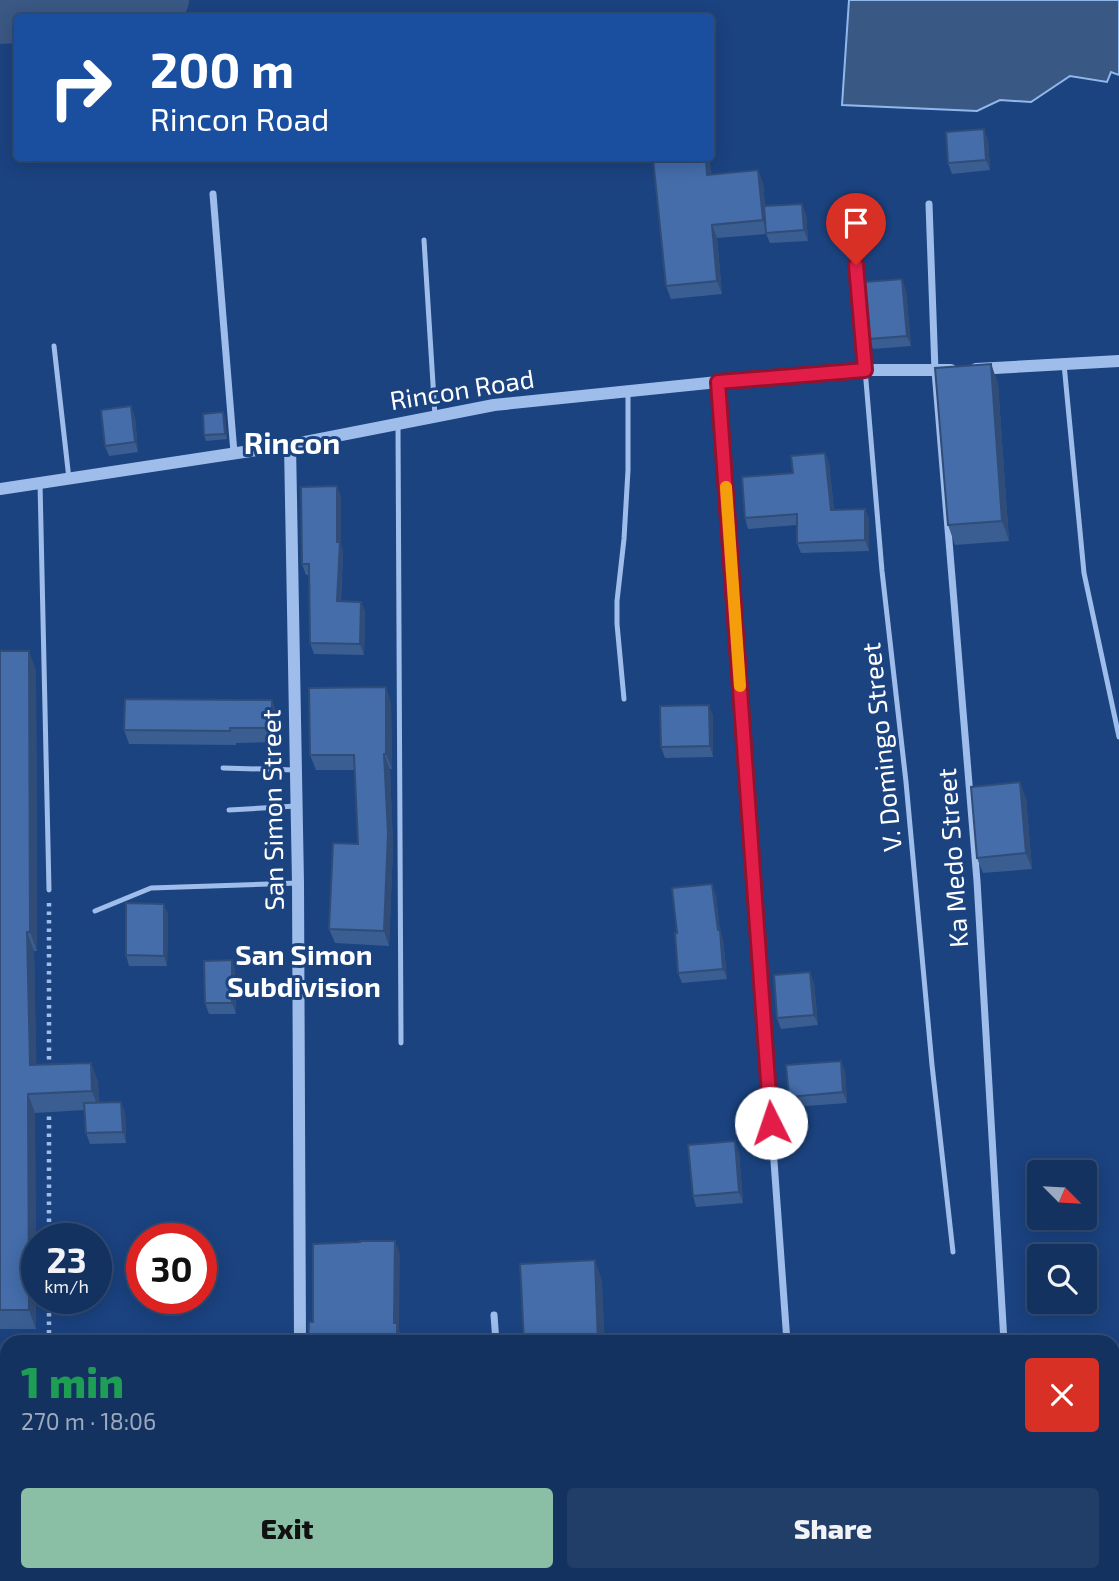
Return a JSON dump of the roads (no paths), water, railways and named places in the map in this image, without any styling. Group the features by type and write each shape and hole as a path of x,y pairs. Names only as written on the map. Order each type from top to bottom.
{"street":[{"path":"214,194 234,453"},
{"name":"Ka Medo Street","path":"929,204 934,371 977,881 1004,1335"},
{"name":"Rincon Road","path":"0,489 290,444 494,405 865,370 934,371 1119,361"},
{"path":"718,382 786,1335"},
{"name":"San Simon Street","path":"290,444 298,883 300,1335"},
{"path":"494,1315 495,1335"}],"lane":[{"name":"V. Domingo Street","path":"854,238 882,571 953,1252"},
{"path":"424,240 435,416"},
{"path":"54,346 69,479"},
{"path":"1064,364 1084,573 1119,737"},
{"path":"624,699 617,601 628,470 628,391"},
{"path":"398,423 401,1043"},
{"path":"40,483 49,890"},
{"path":"223,768 295,770"},
{"path":"229,810 296,806"},
{"path":"95,911 151,888 298,883"}],"water":[{"path":"849,0 1119,0 1119,75 1111,72 1107,82 1070,76 1031,102 1000,100 977,111 842,105"}],"waterway":[{"path":"77,14 166,0"},
{"path":"0,21 14,20"}],"district":[{"name":"Rincon","path":"292,444"},
{"name":"San Simon Subdivision","path":"304,971"}]}
